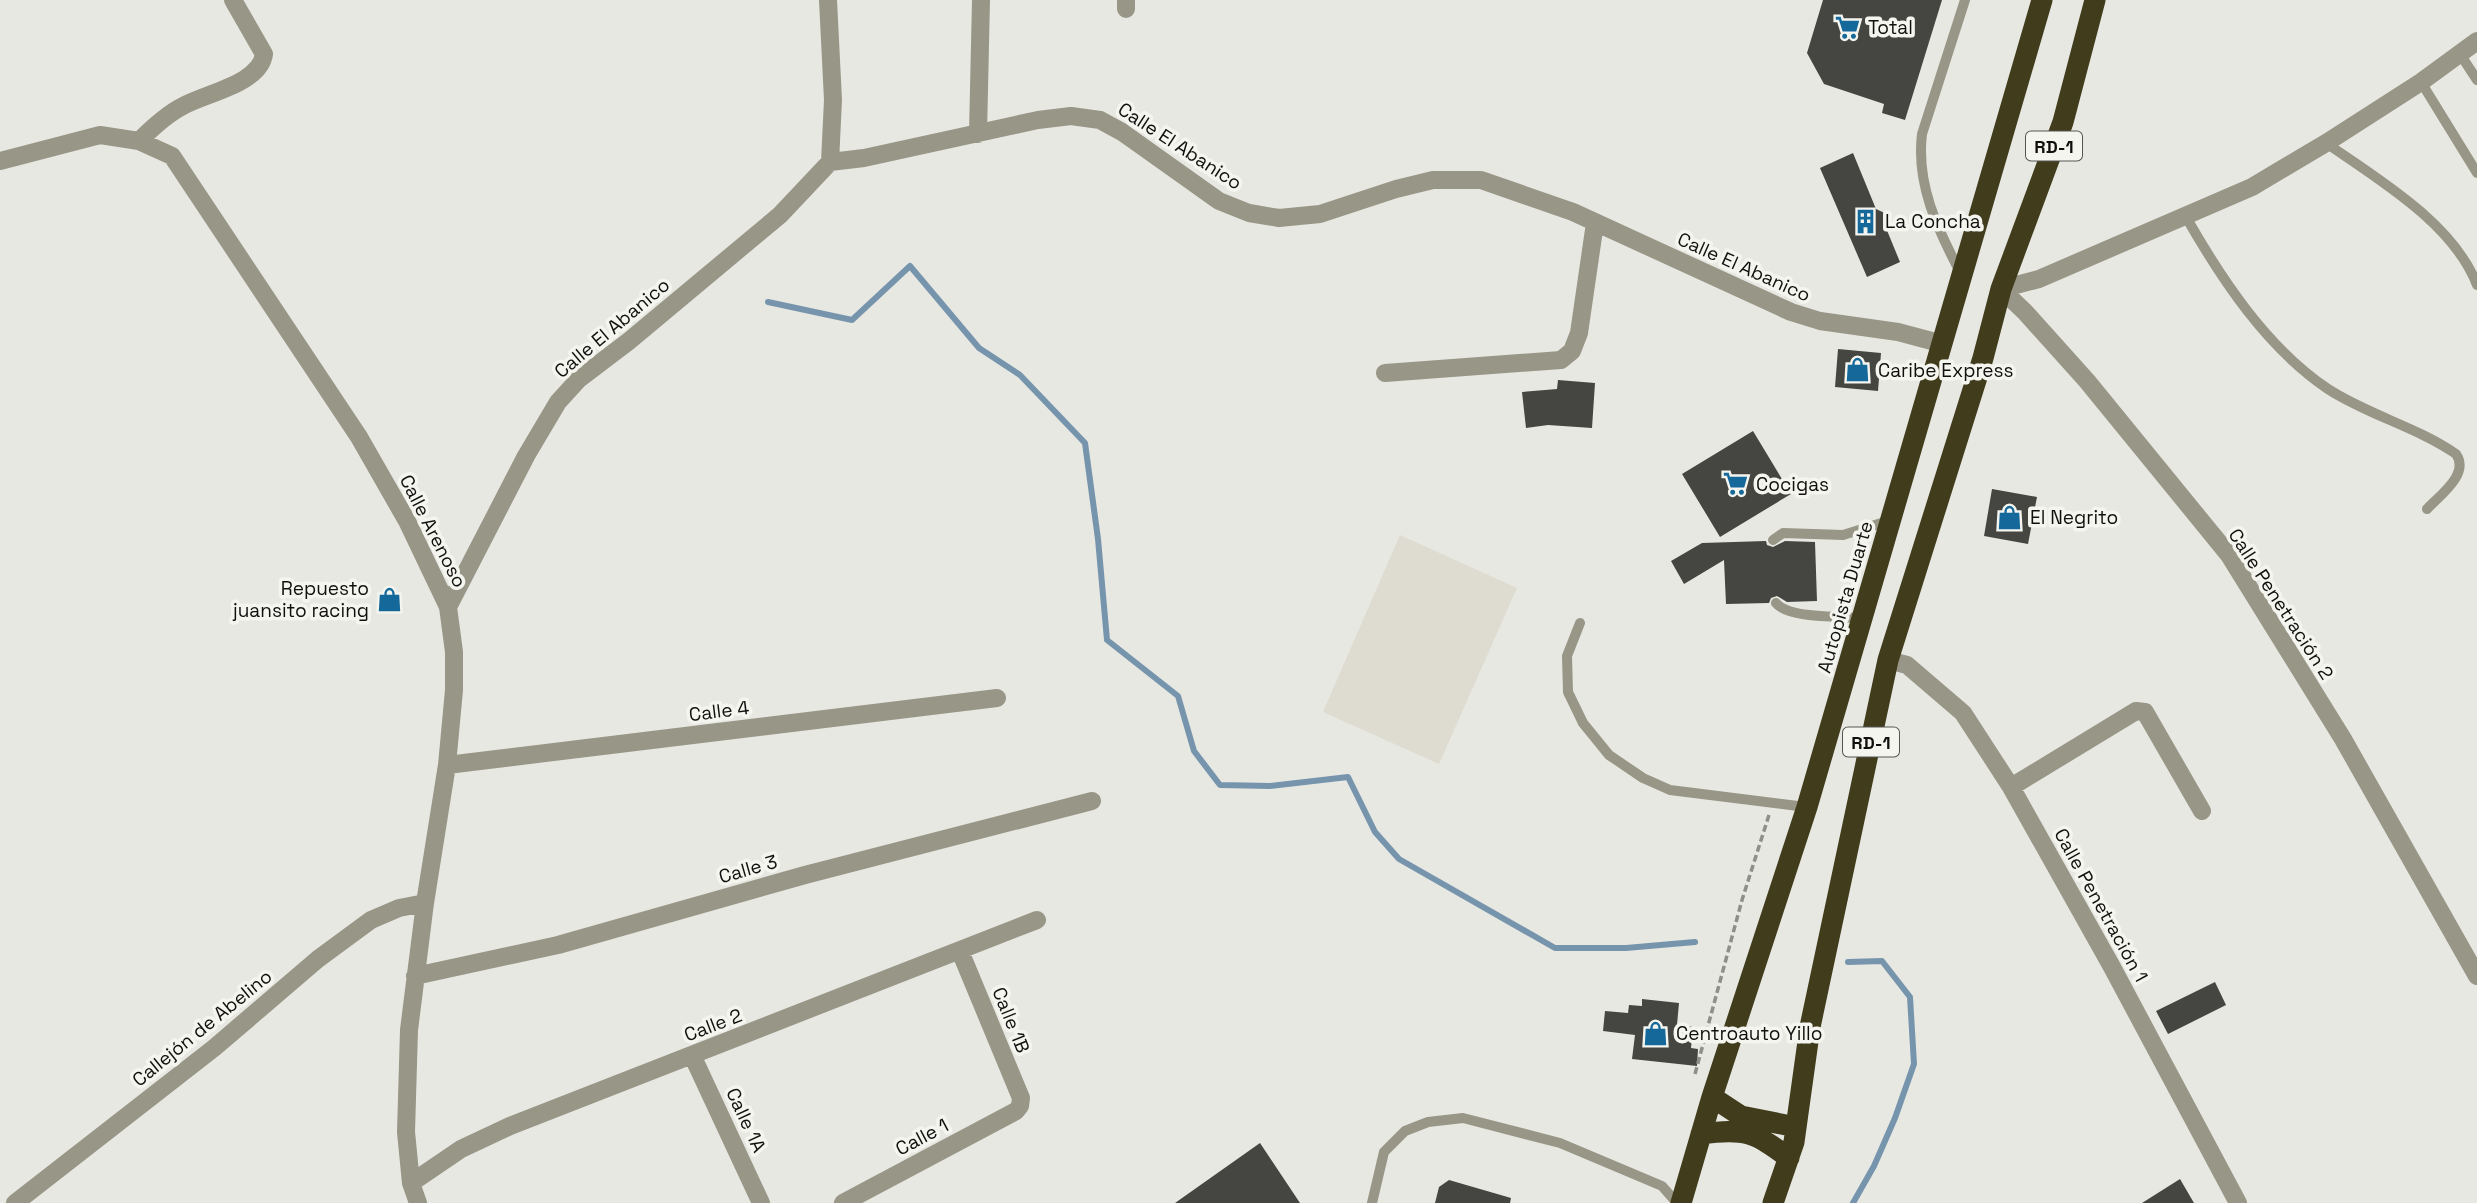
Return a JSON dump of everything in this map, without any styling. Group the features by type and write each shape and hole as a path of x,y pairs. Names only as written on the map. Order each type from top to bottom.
{"highway":[{"name":"Autopista Duarte","path":"1679,1203 1807,807 2042,0"},
{"name":"RD-1","path":"1773,1203 1796,1127 1810,1027 1888,660 1983,358 2001,289 2063,122 2095,0"},
{"path":"1712,1097 1741,1116 1796,1127"},
{"path":"1701,1134 1723,1131 1749,1133 1764,1140 1788,1158"}],"street":[{"path":"139,141 183,106 216,94 255,71 263,62 264,54 233,0"},
{"path":"828,0 833,100 830,162"},
{"path":"978,134 981,0"},
{"path":"2001,289 2039,279 2252,187 2421,82 2477,41"},
{"name":"Calle El Abanico","path":"448,607 526,456 558,402 579,379 629,341 780,215 830,162 864,158 1038,120 1071,116 1100,120 1122,132 1219,201 1249,214 1279,218 1320,214 1433,180 1481,180 1573,212 1791,312 1820,321 1898,332 1943,344"},
{"name":"Calle Arenoso","path":"0,161 100,135 139,141 172,156 359,437 407,521 448,607 454,652 454,690 447,765 425,903 409,1030 405,1132 411,1183 418,1203"},
{"path":"1385,373 1561,360 1572,351 1579,332 1595,223"},
{"name":"Calle Penetración 2","path":"2001,289 2087,381 2229,555 2343,739 2477,976"},
{"name":"Calle Penetración 1","path":"1888,660 1907,665 1963,713 2011,787 2112,967 2238,1203"},
{"name":"Calle 4","path":"447,765 997,698"},
{"path":"2011,787 2141,710 2145,712 2202,811"},
{"name":"Calle 3","path":"415,976 558,944 806,875 1092,801"},
{"name":"Callejón de Abelino","path":"15,1203 194,1064 318,958 371,920 399,908 425,903"},
{"name":"Calle 2","path":"411,1183 461,1149 510,1126 1037,920"},
{"name":"Calle 1B","path":"960,951 1021,1098 1020,1105"},
{"name":"Calle 1A","path":"692,1055 761,1203"},
{"name":"Calle 1","path":"843,1203 1016,1111 1020,1105"}],"lane":[{"path":"1962,275 1939,232 1919,157 1922,134 1965,0"},
{"path":"2460,54 2477,80"},
{"path":"2421,82 2477,173"},
{"path":"2326,143 2392,190 2427,219 2455,246 2477,285"},
{"path":"2186,217 2240,300 2281,350 2328,389 2456,454 2461,461 2457,477 2427,509"},
{"path":"1773,541 1783,533 1843,535 1892,519"},
{"path":"1776,603 1779,608 1791,613 1863,618"},
{"path":"1580,622 1567,656 1568,692 1583,723 1609,755 1643,778 1670,790 1807,807"},
{"path":"1371,1203 1384,1152 1405,1131 1428,1122 1463,1118 1560,1143 1662,1186 1679,1203"}],"path":[{"path":"1695,1077 1742,900 1772,803"}],"shaded area":[{"path":"1400,535 1517,588 1439,764 1323,712"}],"building":[{"path":"1823,0 1942,0 1905,120 1882,113 1884,104 1824,84 1807,53"},
{"name":"La Concha","path":"1853,153 1876,209 1889,215 1886,228 1900,262 1867,277 1820,168"},
{"name":"Caribe Express","path":"1838,349 1881,353 1878,391 1835,387"},
{"path":"1558,380 1595,383 1592,428 1548,425 1526,428 1522,392 1557,389"},
{"name":"Cocigas","path":"1753,431 1791,494 1720,537 1682,474"},
{"name":"El Negrito","path":"1992,489 2037,497 2028,544 1984,536"},
{"name":"Cocigas","path":"1766,541 1767,545 1773,547 1785,541 1815,542 1817,601 1787,602 1777,596 1771,598 1769,603 1726,604 1724,560 1684,584 1671,561 1702,543"},
{"path":"2215,982 2226,1005 2168,1034 2156,1011"},
{"name":"Centroauto Yillo","path":"1642,999 1679,1003 1677,1025 1693,1027 1691,1048 1698,1049 1697,1066 1632,1059 1635,1035 1603,1031 1605,1011 1628,1013 1629,1005 1642,1006"},
{"path":"1260,1143 1300,1203 1175,1203"},
{"path":"2180,1179 2194,1203 2142,1203"},
{"path":"1449,1180 1511,1198 1510,1203 1435,1203 1439,1187"}],"waterway":[{"path":"768,302 852,320 910,266 979,348 1020,375 1085,443 1098,539 1107,640 1178,696 1194,751 1220,785 1270,786 1348,777 1375,832 1399,859 1555,948 1626,948 1695,942"},
{"path":"1848,962 1882,961 1910,997 1914,1064 1874,1166 1853,1203"}],"place":[{"name":"Total","path":"1848,27"},
{"name":"La Concha","path":"1865,221"},
{"name":"Caribe Express","path":"1858,370"},
{"name":"Cocigas","path":"1736,484"},
{"name":"El Negrito","path":"2010,517"},
{"name":"Repuesto juansito racing","path":"389,599"},
{"name":"Centroauto Yillo","path":"1656,1033"}]}
